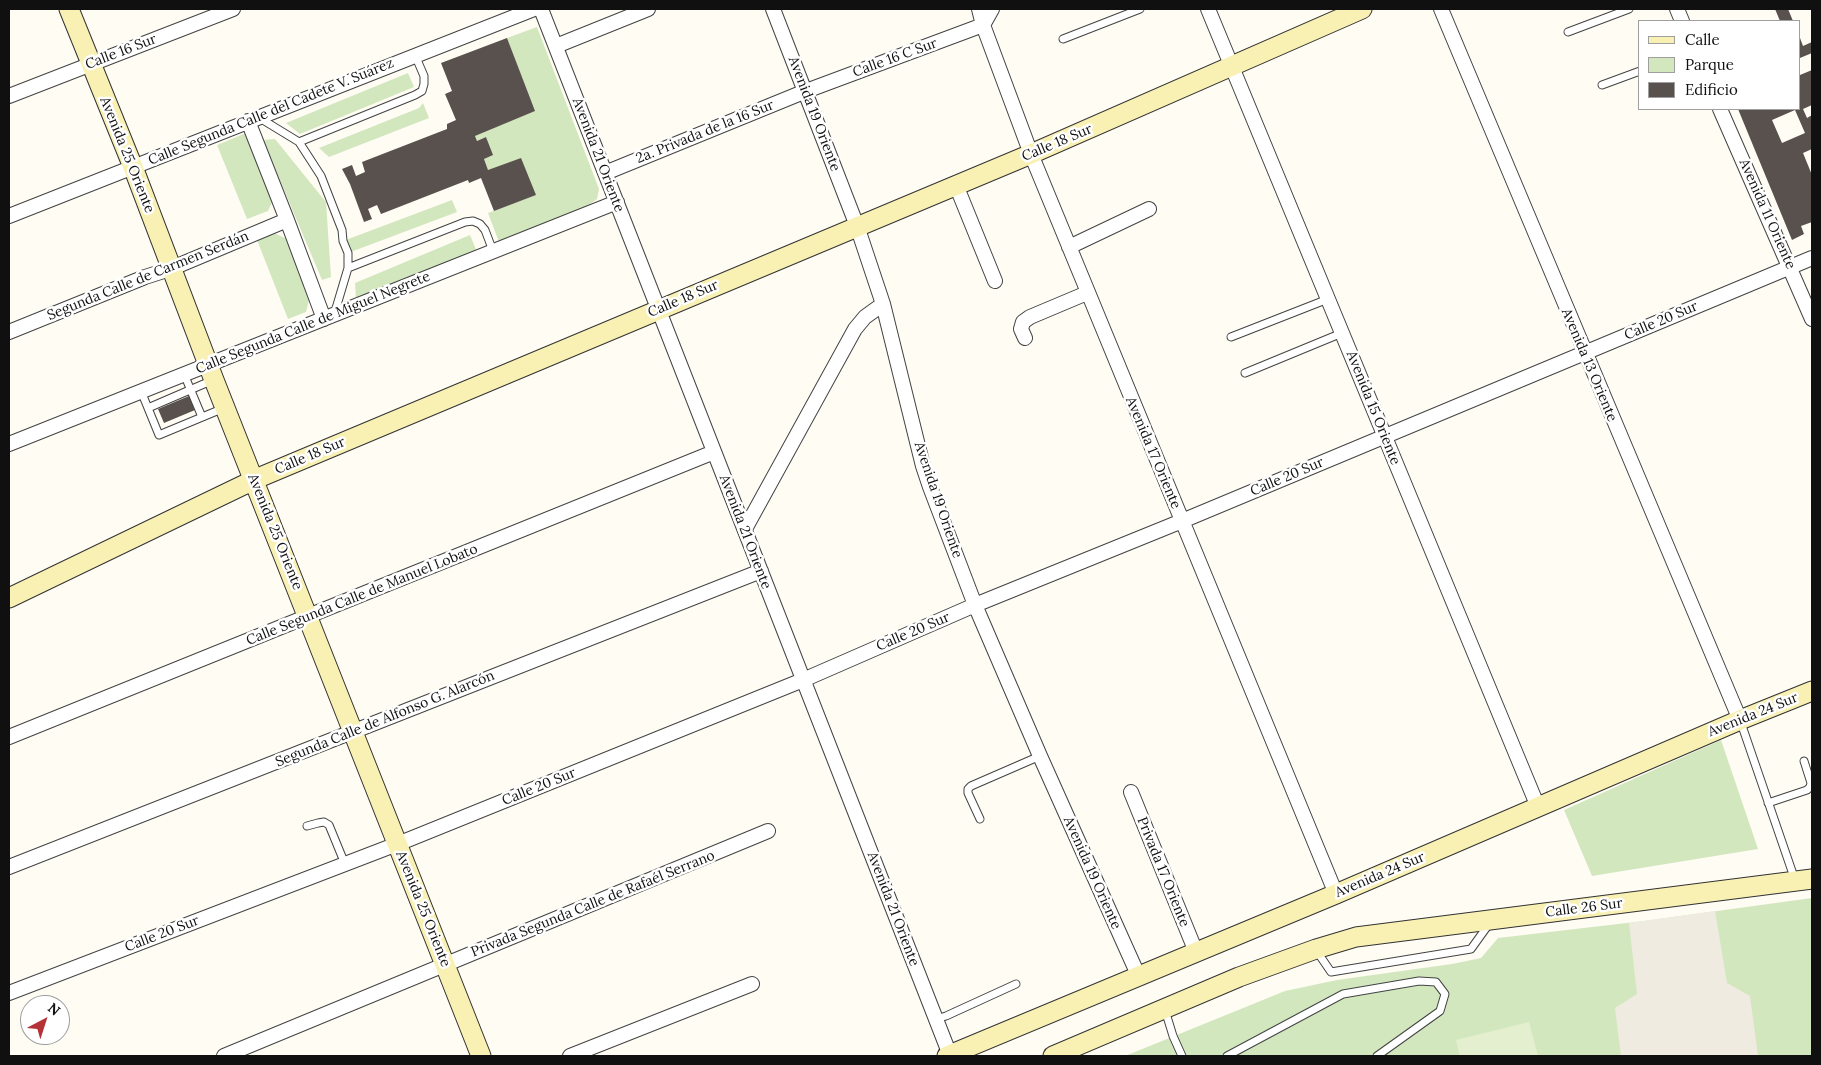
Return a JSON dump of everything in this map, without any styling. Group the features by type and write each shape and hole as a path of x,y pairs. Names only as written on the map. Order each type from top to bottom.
{"main road":[{"name":"Avenida 25 Oriente","path":"69,9 481,1056"},
{"name":"Calle 18 Sur","path":"9,598 254,479 1031,154 1362,9"},
{"name":"Avenida 24 Sur","path":"948,1056 1336,894 1740,720 1812,691"},
{"name":"Calle 26 Sur","path":"1316,950 1356,937 1804,880"},
{"path":"1053,1056 1239,977 1316,950"}],"street":[{"name":"Calle 16 Sur","path":"9,96 233,9"},
{"name":"Calle Segunda Calle del Cadete V. Suárez","path":"9,216 534,9"},
{"name":"Avenida 21 Oriente","path":"541,9 936,1019 948,1056"},
{"path":"556,46 648,9"},
{"name":"Avenida 19 Oriente","path":"773,9 857,226 883,304 923,466 976,605 1040,756 1139,977"},
{"name":"Avenida 17 Oriente","path":"979,9 983,25 1031,154 1087,293 1336,894"},
{"path":"983,25 992,9"},
{"name":"Avenida 15 Oriente","path":"1208,9 1538,807"},
{"name":"Avenida 13 Oriente","path":"1441,9 1584,353 1740,720"},
{"name":"Calle 16 C Sur","path":"806,91 983,25"},
{"name":"2a. Privada de la 16 Sur","path":"605,173 806,91"},
{"name":"Avenida 11 Oriente","path":"1720,110 1812,319"},
{"path":"253,119 287,220 329,317"},
{"path":"956,185 995,281"},
{"name":"Calle Segunda Calle de Miguel Negrete","path":"9,444 184,374 211,372 329,317 616,202"},
{"path":"1069,247 1149,208"},
{"name":"Segunda Calle de Carmen Serdán","path":"9,332 145,277 170,269 287,220"},
{"name":"Calle 20 Sur","path":"9,993 397,844 803,680 976,605 1385,437 1812,258"},
{"path":"1025,338 1021,329 1023,322 1030,317 1087,293"},
{"path":"745,529 855,329 864,318 883,304"},
{"name":"Calle Segunda Calle de Manuel Lobato","path":"9,737 714,452"},
{"name":"Segunda Calle de Alfonso G. Alarcón","path":"9,867 761,571"},
{"name":"Privada 17 Oriente","path":"1131,792 1196,952"},
{"name":"Privada Segunda Calle de Rafaél Serrano","path":"224,1056 768,831"},
{"path":"570,1056 752,984"}],"lane":[{"path":"1063,39 1140,9"},
{"path":"1568,32 1629,9"},
{"path":"299,142 422,91 424,76 415,55"},
{"path":"1602,85 1638,72"},
{"path":"253,119 299,142 321,176 342,230 343,241 348,253 348,268 329,317"},
{"path":"348,268 465,222 473,221 480,224 485,230 493,251"},
{"path":"1231,337 1328,299"},
{"path":"1245,373 1326,342 1342,333"},
{"path":"148,408 190,390 211,372"},
{"path":"184,374 202,417"},
{"path":"141,391 159,435 225,408"},
{"path":"1740,720 1768,803 1804,880"},
{"path":"980,820 968,789 1040,756"},
{"path":"1768,803 1807,790 1810,783 1804,761"},
{"path":"307,826 324,822 329,825 346,864"},
{"path":"1316,950 1331,972 1471,949 1493,919"},
{"path":"1227,1056 1342,994 1419,981 1436,982 1445,994 1440,1010 1377,1056"},
{"path":"936,1019 1016,984"},
{"path":"1165,1009 1173,1036 1182,1056"}],"green space":[{"path":"537,27 599,189 597,199 579,212 499,242 488,213 536,195 488,170 484,159 492,155 486,137 477,141 475,136 534,111 507,38"},
{"path":"408,73 414,87 300,134 286,123"},
{"path":"423,103 429,118 329,157 319,148 419,108"},
{"path":"246,133 273,200 268,211 247,219 217,145"},
{"path":"275,139 326,202 331,277 322,280 263,140"},
{"path":"452,200 457,212 348,253 343,241"},
{"path":"274,233 285,238 310,296 306,312 288,319 257,240"},
{"path":"470,235 477,252 356,300 355,283"},
{"path":"1721,740 1758,849 1592,876 1564,810"},
{"path":"1812,898 1812,1056 1125,1056 1285,991 1337,980 1452,964 1481,958 1498,938 1644,921"},
{"path":"1529,1022 1538,1056 1460,1056 1456,1040"}],"shaded area":[{"path":"1715,911 1727,983 1750,996 1758,1056 1621,1056 1615,1008 1637,994 1629,923"}],"building":[{"path":"1775,9 1788,9 1793,20 1780,20"},
{"path":"507,38 535,111 475,136 477,141 486,137 493,155 484,159 488,170 521,158 536,195 494,211 481,178 469,183 468,180 381,214 377,205 368,209 372,219 364,222 350,184 342,169 352,165 356,176 365,172 362,162 447,129 447,124 456,120 445,94 452,91 441,63"},
{"path":"1801,41 1803,46 1812,42 1812,53 1801,58"},
{"path":"1812,70 1812,105 1803,109 1807,118 1812,115 1812,149 1803,153 1812,175 1812,222 1801,226 1804,234 1792,240 1738,110 1795,110 1801,110 1801,75","holes":["1795,110 1805,133 1782,143 1772,120"]},
{"path":"189,396 195,410 164,423 158,409"}]}
